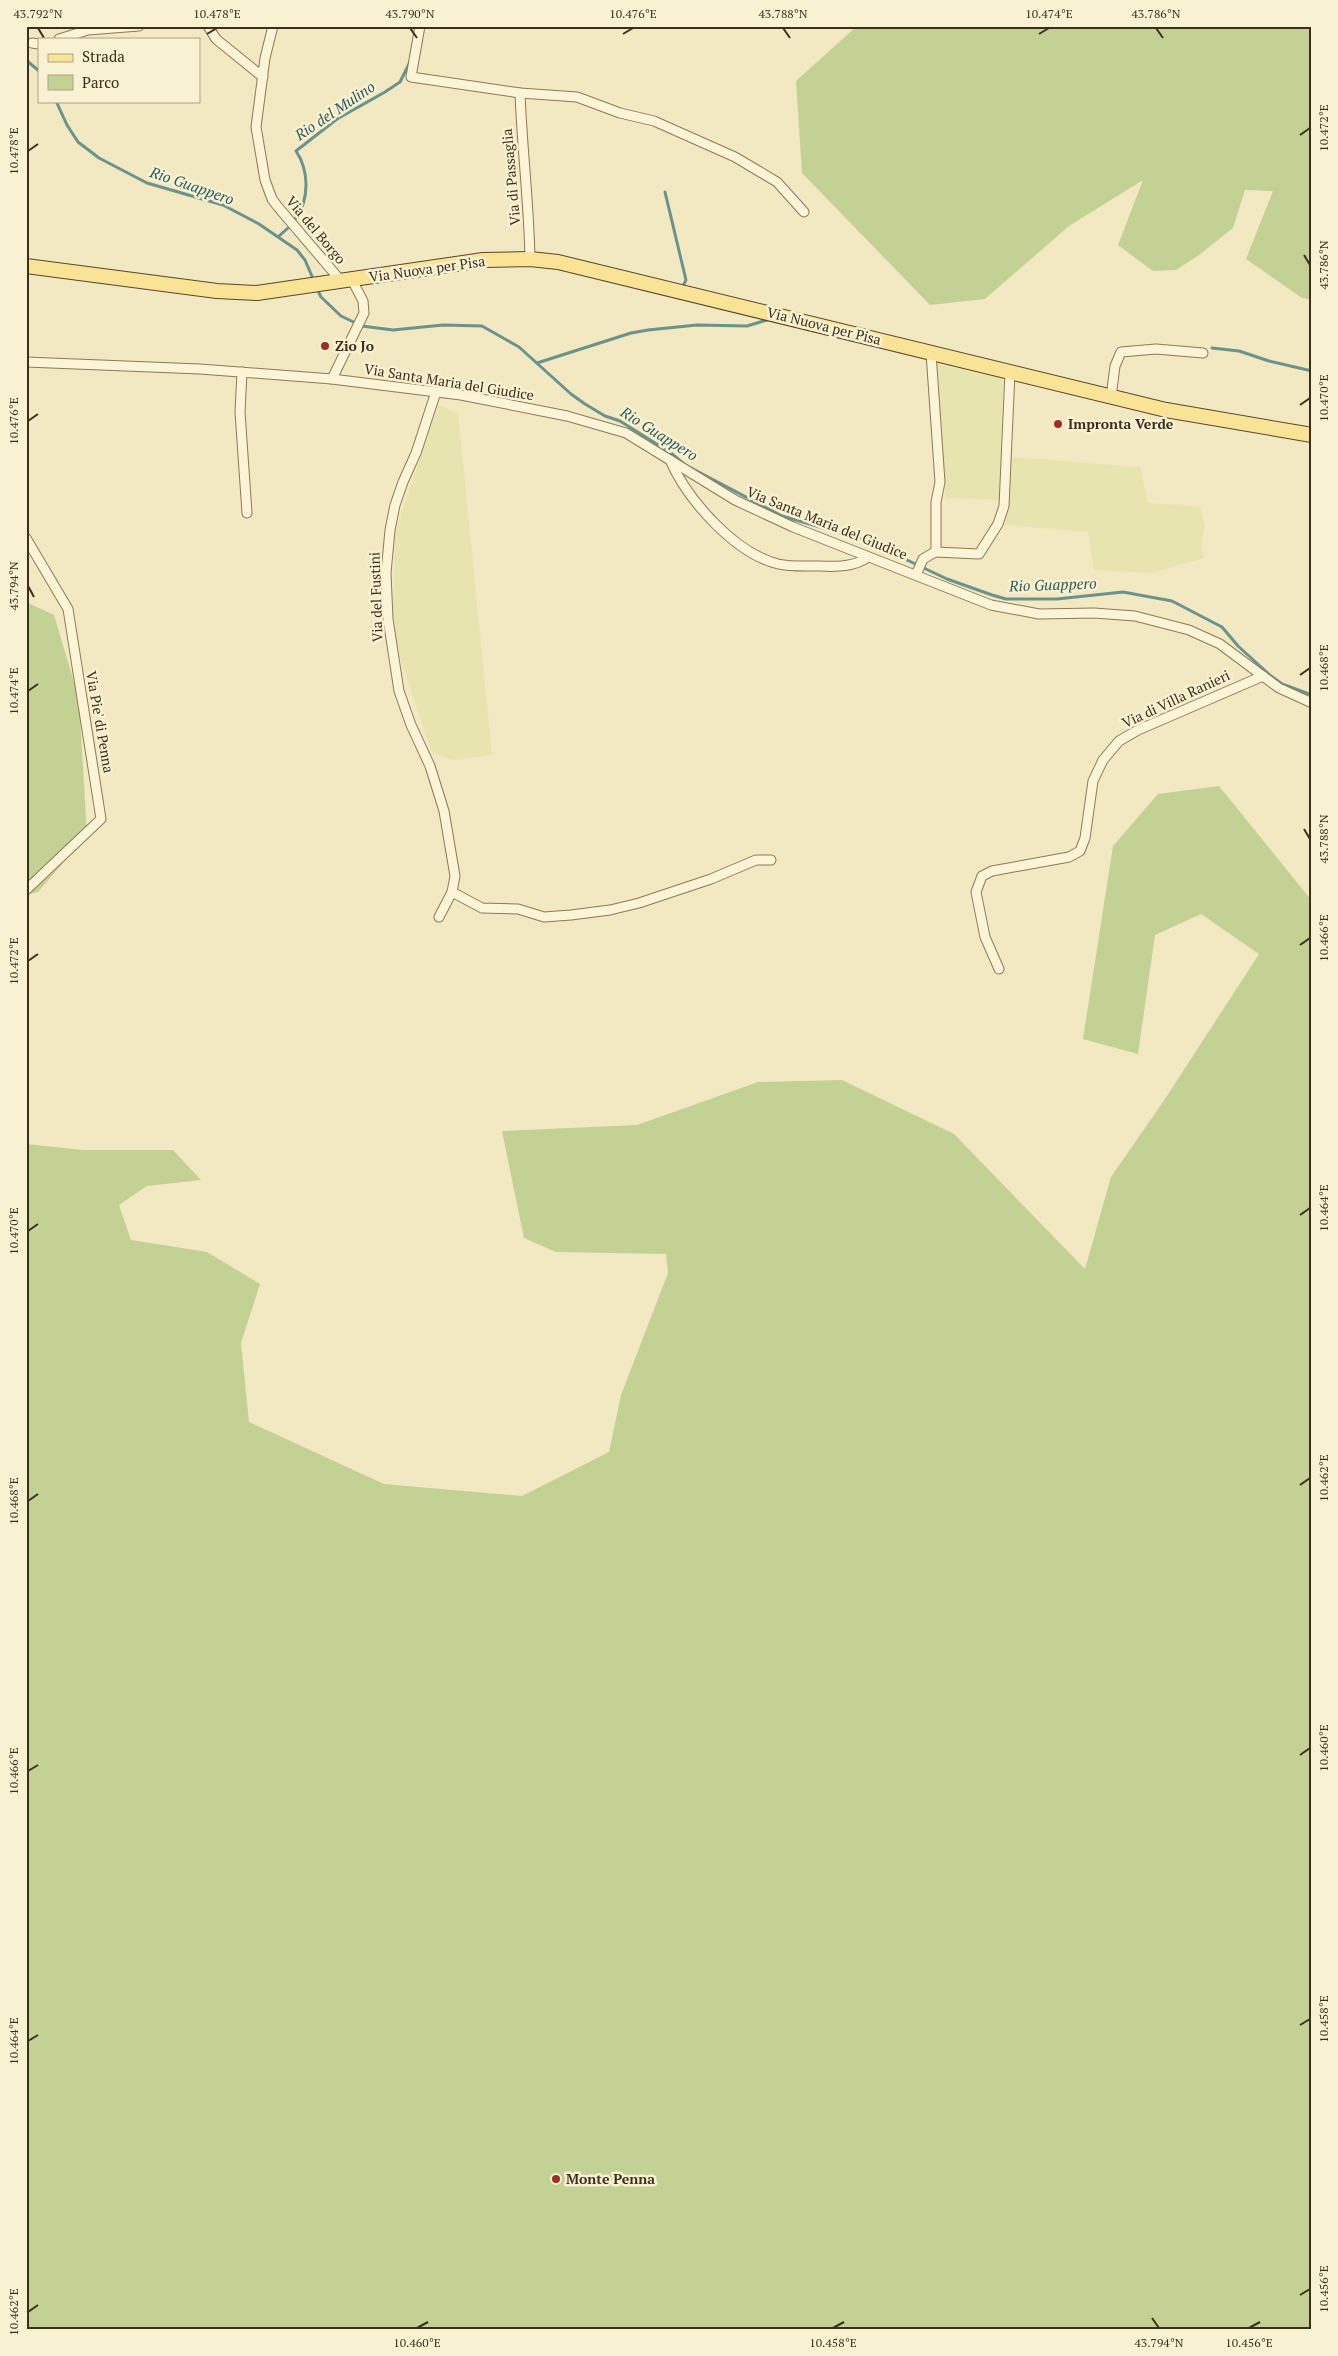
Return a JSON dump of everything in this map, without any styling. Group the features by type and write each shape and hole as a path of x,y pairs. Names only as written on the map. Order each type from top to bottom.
{"main road":[{"name":"Via Nuova per Pisa","path":"26,266 217,291 257,293 483,260 530,259 558,262 614,274 1166,410 1312,435"}],"street":[{"path":"62,38 88,30 139,26"},
{"path":"208,26 216,39 263,77"},
{"name":"Via del Borgo","path":"273,26 256,127 268,190 278,207 342,281 363,301 364,313 332,379"},
{"path":"420,26 411,78 520,93 577,97 620,113 654,121 735,157 777,182 804,212"},
{"name":"Via di Passaglia","path":"520,93 520,127 527,180 530,259"},
{"path":"1111,397 1115,366 1121,352 1156,349 1203,353"},
{"path":"931,353 940,482 936,502 935,552"},
{"name":"Via Santa Maria del Giudice","path":"26,362 242,372 332,379 436,392 567,416 626,433 735,500 793,527 868,557 917,573 991,605 1039,614 1094,613 1135,616 1189,630 1220,644 1279,688 1312,703"},
{"path":"242,372 240,412 247,513"},
{"path":"917,573 923,559 935,552 979,554 998,524 1004,506 1010,372"},
{"name":"Via del Fustini","path":"436,392 416,453 403,482 390,530 386,573 388,619 399,691 411,726 430,766 444,811 455,876 452,892 439,917"},
{"path":"670,460 690,496 731,540 745,549 778,564 828,566 860,563 868,557"},
{"name":"Via Pie' di Penna","path":"26,538 68,609 101,819 26,890"},
{"name":"Via di Villa Ranieri","path":"999,969 985,937 976,892 982,876 992,871 1069,857 1080,851 1085,838 1093,781 1103,760 1119,741 1138,730 1263,676"},
{"path":"452,892 482,908 526,910 544,917 571,915 610,910 639,903 756,860 771,860"}],"shaded area":[{"path":"937,364 1003,378 1001,456 1140,467 1148,503 1200,506 1205,526 1201,543 1204,558 1151,573 1094,570 1088,532 1005,525 1010,500 946,498 937,426"},
{"path":"438,405 458,413 492,755 453,760 432,753 403,667 393,626 395,532"}],"green space":[{"path":"857,26 1312,26 1312,300 1302,298 1246,259 1273,191 1245,190 1233,228 1199,255 1176,270 1153,271 1118,245 1143,180 1069,226 985,299 930,305 802,173 796,81"},
{"path":"26,602 54,615 79,699 87,835 38,892 26,895"},
{"path":"1219,786 1312,901 1312,2330 26,2330 26,1144 83,1150 173,1150 201,1180 147,1186 119,1205 131,1240 207,1252 260,1284 241,1343 249,1422 384,1484 522,1496 609,1452 621,1395 668,1273 666,1254 556,1252 524,1238 502,1131 637,1125 758,1082 842,1080 954,1134 1085,1269 1111,1177 1165,1099 1259,954 1201,914 1155,935 1138,1054 1083,1039 1113,846 1158,794"}],"waterway":[{"name":"Rio Guappero","path":"26,60 38,70"},
{"name":"Rio del Mulino","path":"295,219 303,203 306,185 303,167 296,151 337,119 400,82 410,62"},
{"name":"Rio Guappero","path":"56,102 67,125 78,142 99,158 147,183 223,205 259,224 297,250 305,260 314,281"},
{"path":"665,192 686,280 684,284"},
{"name":"Rio del Mulino","path":"279,236 288,228"},
{"name":"Rio Guappero","path":"316,287 321,297 341,316 362,326 393,330 443,325 482,326 519,347 571,394 585,404 605,416 620,421 671,453 685,465"},
{"path":"537,363 631,333 697,325 747,326 767,320"},
{"path":"1212,348 1239,351 1269,361 1312,371"},
{"name":"Rio Guappero","path":"691,468 782,516 865,540 947,579 1006,599 1057,599 1123,592 1172,601 1222,627 1238,646 1282,684 1312,695"}],"place":[{"name":"Zio Jo","path":"325,346"},
{"name":"Impronta Verde","path":"1058,424"},
{"name":"Monte Penna","path":"556,2179"}]}
